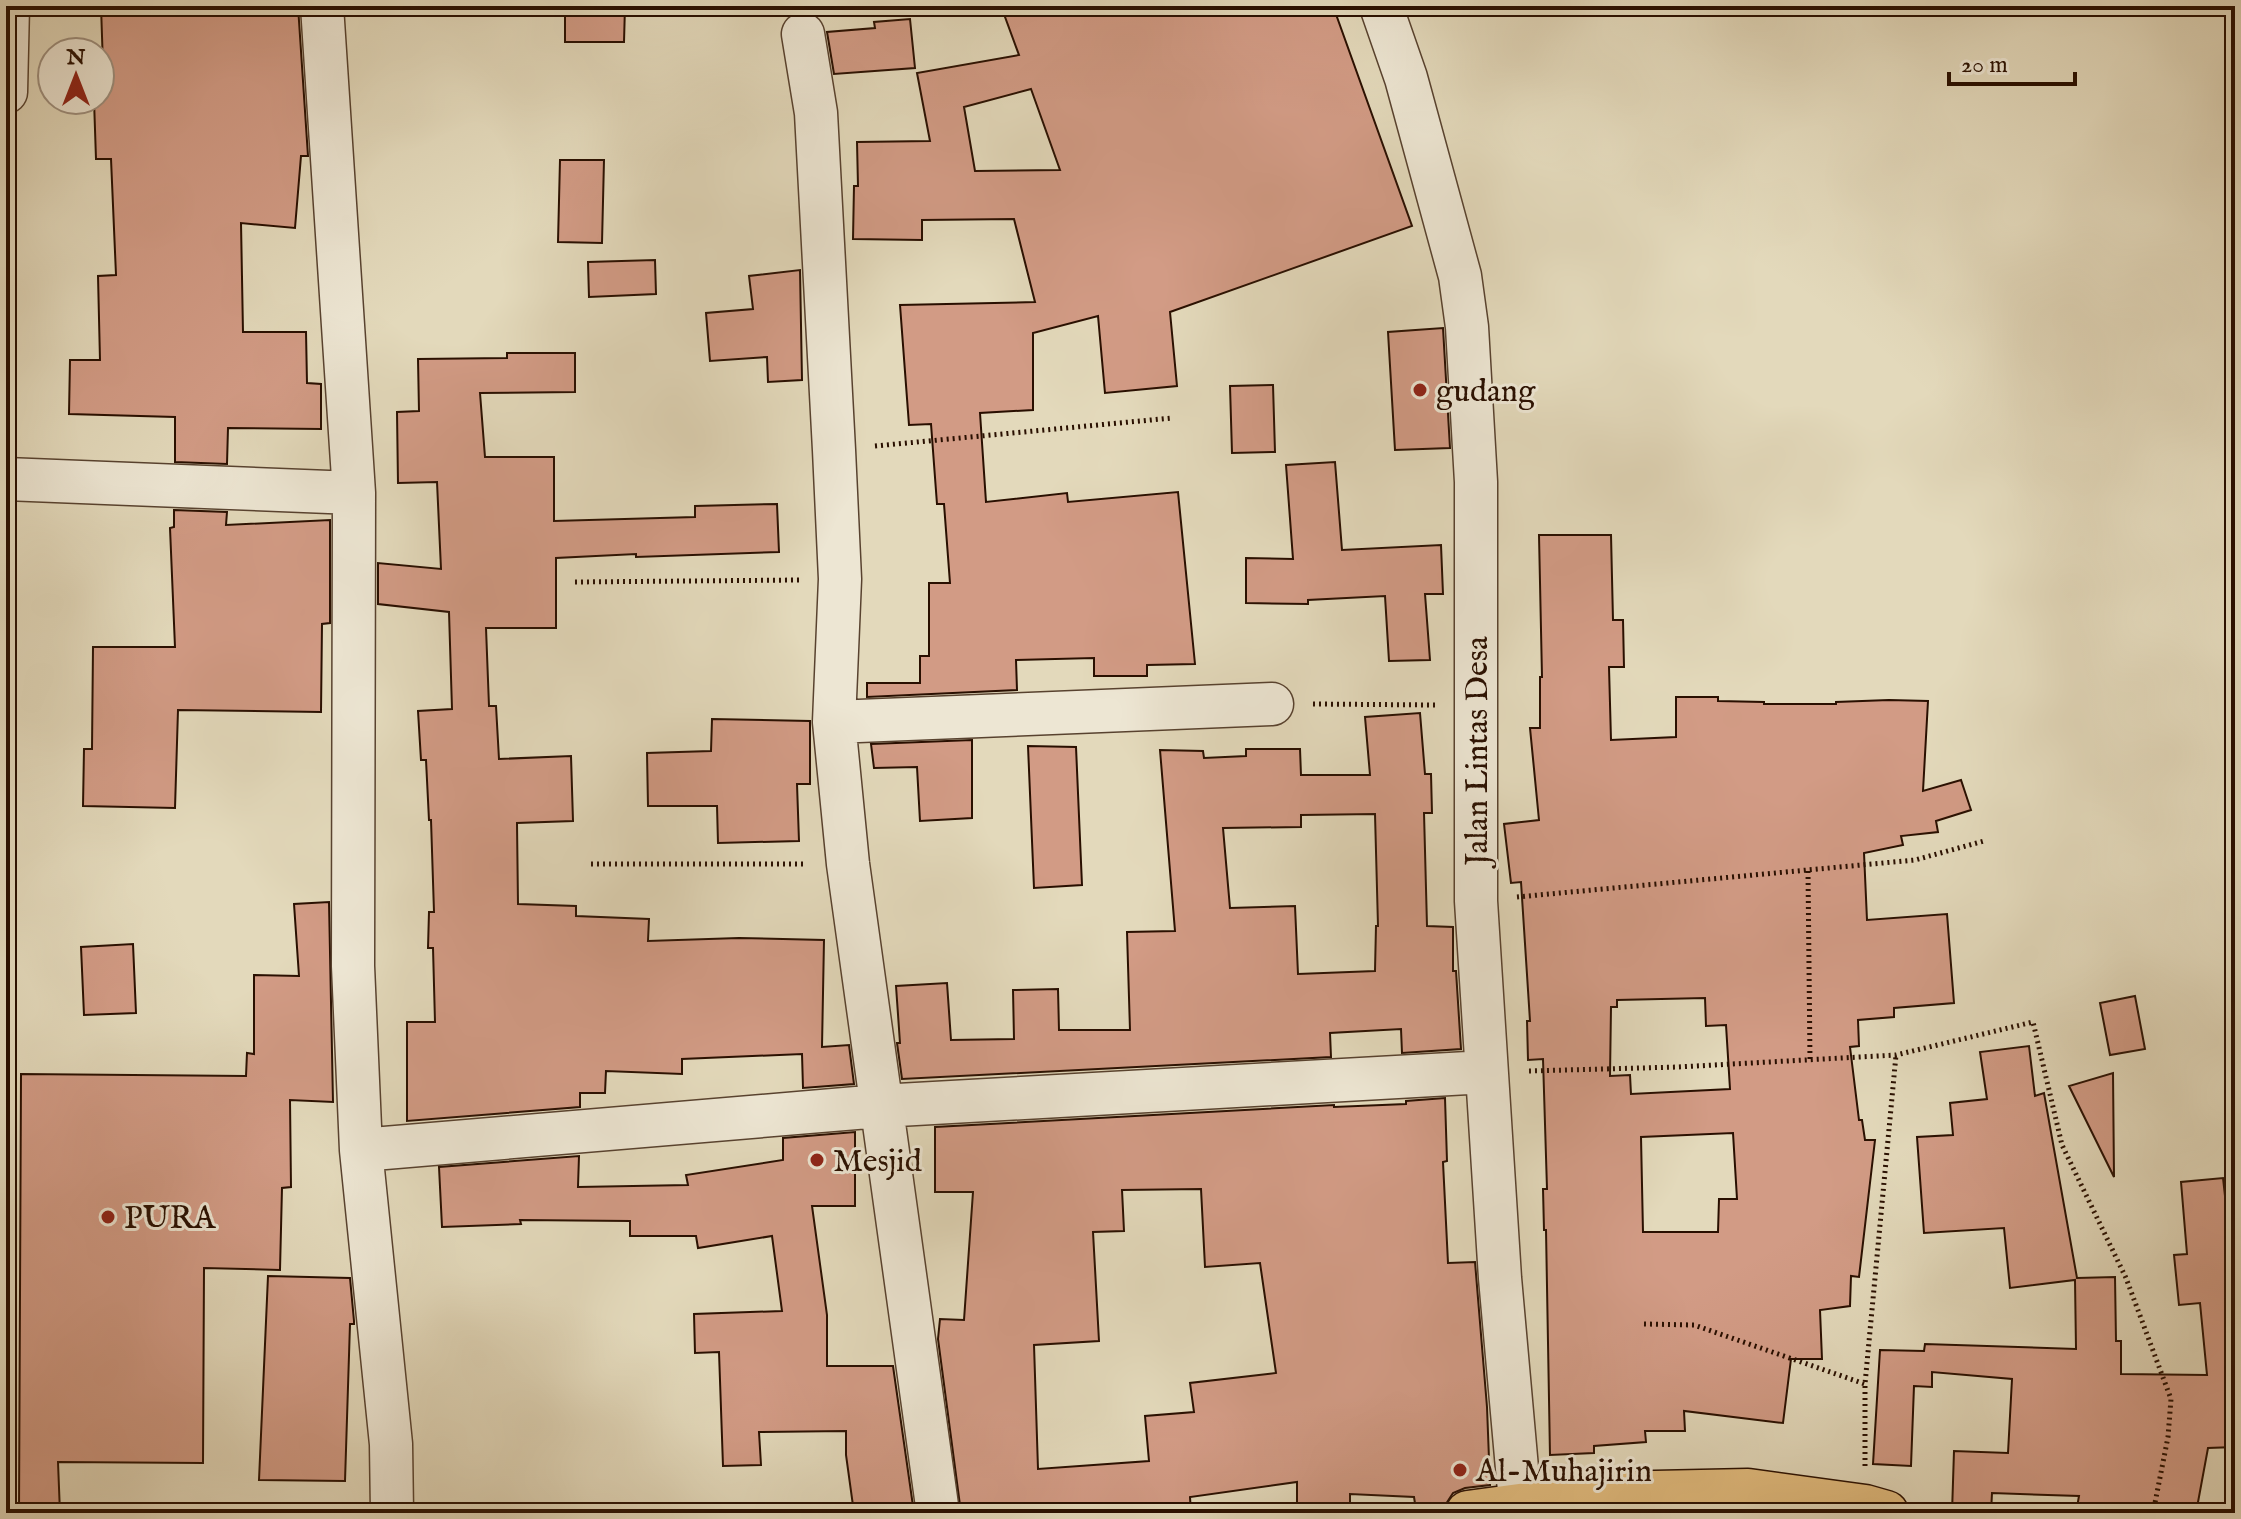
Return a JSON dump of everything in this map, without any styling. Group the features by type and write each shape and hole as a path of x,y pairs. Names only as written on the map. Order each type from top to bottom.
{"main road":[{"path":"1468,1513 1521,1509 1608,1494 1748,1491 1875,1510"}],"street":[{"path":"6,92 8,6"},
{"path":"322,6 354,493 353,966 361,1150 391,1444 392,1513"},
{"name":"Jalan Lintas Desa","path":"1381,6 1406,78 1460,276 1471,382 1476,482 1476,901 1500,1278 1521,1509"},
{"path":"803,34 816,113 840,579 834,722 848,864 938,1513"},
{"path":"6,479 354,493"},
{"path":"834,722 1272,704"},
{"path":"361,1150 880,1106 1486,1072"}],"path":[{"path":"834,450 1172,418"},
{"path":"575,582 840,579"},
{"path":"1272,704 1477,706"},
{"path":"1476,901 1915,860 1984,841"},
{"path":"591,864 848,864"},
{"path":"1808,871 1810,1060"},
{"path":"1486,1072 1678,1067 1896,1055 2033,1022 2062,1145 2126,1278 2171,1399 2168,1437 2153,1513"},
{"path":"1875,1510 1865,1384 1896,1055"},
{"path":"1644,1324 1694,1325 1865,1384"}],"building":[{"path":"101,6 298,6 308,156 301,156 295,228 241,223 243,332 306,332 307,383 321,384 321,429 228,428 227,464 175,462 175,417 69,414 70,360 100,360 98,276 116,275 111,159 96,159 95,116 116,116 116,36 102,36"},
{"path":"565,6 625,6 624,42 565,42"},
{"path":"1001,6 1333,6 1412,226 1170,312 1177,386 1105,393 1098,316 1033,333 1033,410 980,413 986,502 1067,493 1068,502 1178,492 1195,664 1147,665 1147,676 1094,676 1094,658 1016,660 1017,690 867,697 867,683 920,683 920,656 929,656 929,583 950,583 944,504 937,504 931,424 909,425 900,305 1035,302 1014,219 922,220 922,240 853,239 854,186 858,186 857,142 930,141 917,73 1019,55","holes":["1031,89 1060,170 975,171 964,107"]},
{"path":"910,19 915,68 834,74 827,32 875,28 874,22"},
{"path":"560,160 604,160 602,243 558,242"},
{"path":"655,260 656,294 589,297 588,262"},
{"path":"800,270 802,380 768,382 767,357 710,361 706,313 753,309 749,276"},
{"name":"gudang","path":"1443,328 1450,448 1395,450 1388,332"},
{"path":"507,353 575,353 575,392 480,393 485,457 554,457 554,521 695,517 695,506 777,504 779,552 556,558 556,628 486,628 489,706 496,706 499,759 571,756 573,821 517,823 518,904 576,906 576,916 649,919 648,941 739,938 824,940 822,1047 849,1045 854,1084 803,1088 802,1054 682,1059 682,1074 606,1071 605,1093 580,1093 580,1107 407,1121 407,1022 435,1022 433,948 428,948 429,912 434,912 431,820 426,760 421,760 418,711 452,709 449,612 378,604 378,563 441,569 437,482 398,483 397,412 419,411 418,359 507,358"},
{"path":"1273,385 1275,452 1232,453 1230,386"},
{"path":"1335,462 1342,550 1441,545 1443,594 1425,594 1430,660 1389,661 1385,596 1308,600 1308,604 1246,603 1246,558 1293,559 1286,465"},
{"path":"174,510 227,512 226,525 330,520 330,623 322,624 321,712 178,710 175,808 83,806 84,749 92,749 93,647 175,647 170,528 174,527"},
{"path":"1539,535 1611,535 1613,620 1623,620 1624,667 1609,667 1611,740 1676,737 1676,697 1718,697 1718,701 1764,704 1928,701 1923,791 1961,780 1971,810 1936,821 1938,832 1901,836 1903,845 1864,853 1867,920 1947,914 1954,1003 1894,1008 1894,1017 1858,1020 1859,1046 1850,1047 1859,1120 1862,1120 1865,1140 1875,1140 1859,1277 1851,1276 1850,1306 1820,1310 1822,1359 1791,1359 1783,1423 1684,1411 1685,1431 1645,1431 1646,1442 1594,1446 1594,1453 1550,1455 1543,1059 1528,1060 1527,1021 1530,1021 1521,882 1511,883 1504,824 1539,820 1530,728 1540,728","holes":["1705,998 1706,1026 1726,1025 1730,1089 1631,1094 1630,1075 1610,1076 1611,1007 1617,1007 1617,1000","1733,1133 1737,1199 1719,1199 1718,1232 1643,1232 1641,1137"]},
{"path":"1420,713 1425,774 1431,774 1432,813 1424,813 1427,926 1453,927 1453,971 1456,971 1461,1049 1402,1053 1401,1029 1330,1033 1331,1057 902,1079 897,1043 900,1043 896,986 947,983 951,1040 1014,1039 1013,990 1058,989 1059,1030 1130,1030 1127,932 1175,931 1160,750 1203,751 1204,758 1246,756 1246,749 1300,749 1301,775 1370,775 1365,717","holes":["1375,814 1378,926 1375,971 1298,974 1295,906 1230,908 1223,828 1301,827 1301,815"]},
{"path":"712,719 810,721 810,784 797,784 799,841 718,843 717,806 648,806 647,753 711,751"},
{"path":"972,740 972,818 920,821 917,767 874,768 871,744"},
{"path":"1028,746 1076,747 1082,885 1034,888"},
{"path":"329,902 333,1102 290,1100 291,1187 282,1188 280,1270 204,1268 203,1463 58,1462 60,1513 19,1513 21,1074 246,1076 247,1053 254,1054 254,975 299,976 294,904"},
{"path":"133,944 136,1013 84,1015 81,947"},
{"path":"2135,996 2145,1049 2110,1055 2100,1003"},
{"path":"2029,1046 2035,1096 2044,1093 2077,1278 2115,1277 2116,1341 2121,1341 2121,1374 2207,1375 2200,1303 2179,1305 2174,1255 2187,1254 2181,1182 2223,1178 2231,1250 2235,1250 2235,1447 2208,1448 2196,1513 2076,1513 2079,1496 1992,1493 1991,1513 1952,1513 1954,1451 2008,1453 2012,1379 1932,1372 1932,1387 1914,1386 1911,1466 1873,1464 1880,1350 1924,1351 1925,1344 2076,1349 2075,1280 2010,1288 2004,1228 1924,1233 1917,1137 1953,1135 1950,1103 1987,1099 1980,1052"},
{"path":"2113,1073 2114,1177 2069,1086"},
{"path":"1445,1098 1447,1161 1443,1162 1448,1263 1475,1262 1490,1485 1453,1493 1444,1507 1416,1510 1414,1497 1350,1494 1350,1503 1297,1503 1297,1482 1190,1497 1191,1513 961,1513 938,1339 940,1319 964,1320 973,1192 935,1192 935,1127 1334,1105 1406,1104 1406,1101","holes":["1201,1189 1205,1267 1260,1263 1276,1373 1190,1383 1194,1412 1145,1416 1149,1461 1038,1469 1034,1345 1099,1341 1093,1232 1124,1231 1122,1190"]},
{"path":"855,1132 855,1206 812,1206 827,1315 827,1366 893,1366 914,1513 854,1513 846,1431 759,1432 761,1465 723,1466 719,1352 695,1353 694,1314 782,1311 772,1236 698,1248 696,1236 630,1236 630,1221 520,1220 521,1224 442,1227 439,1167 579,1156 578,1187 688,1185 686,1175 783,1160 783,1138"},
{"path":"268,1276 350,1278 354,1324 350,1324 345,1481 259,1480"}],"place":[{"name":"gudang","path":"1420,390"},
{"name":"Mesjid","path":"817,1160"},
{"name":"PURA","path":"108,1217"},
{"name":"Al-Muhajirin","path":"1460,1470"}]}
